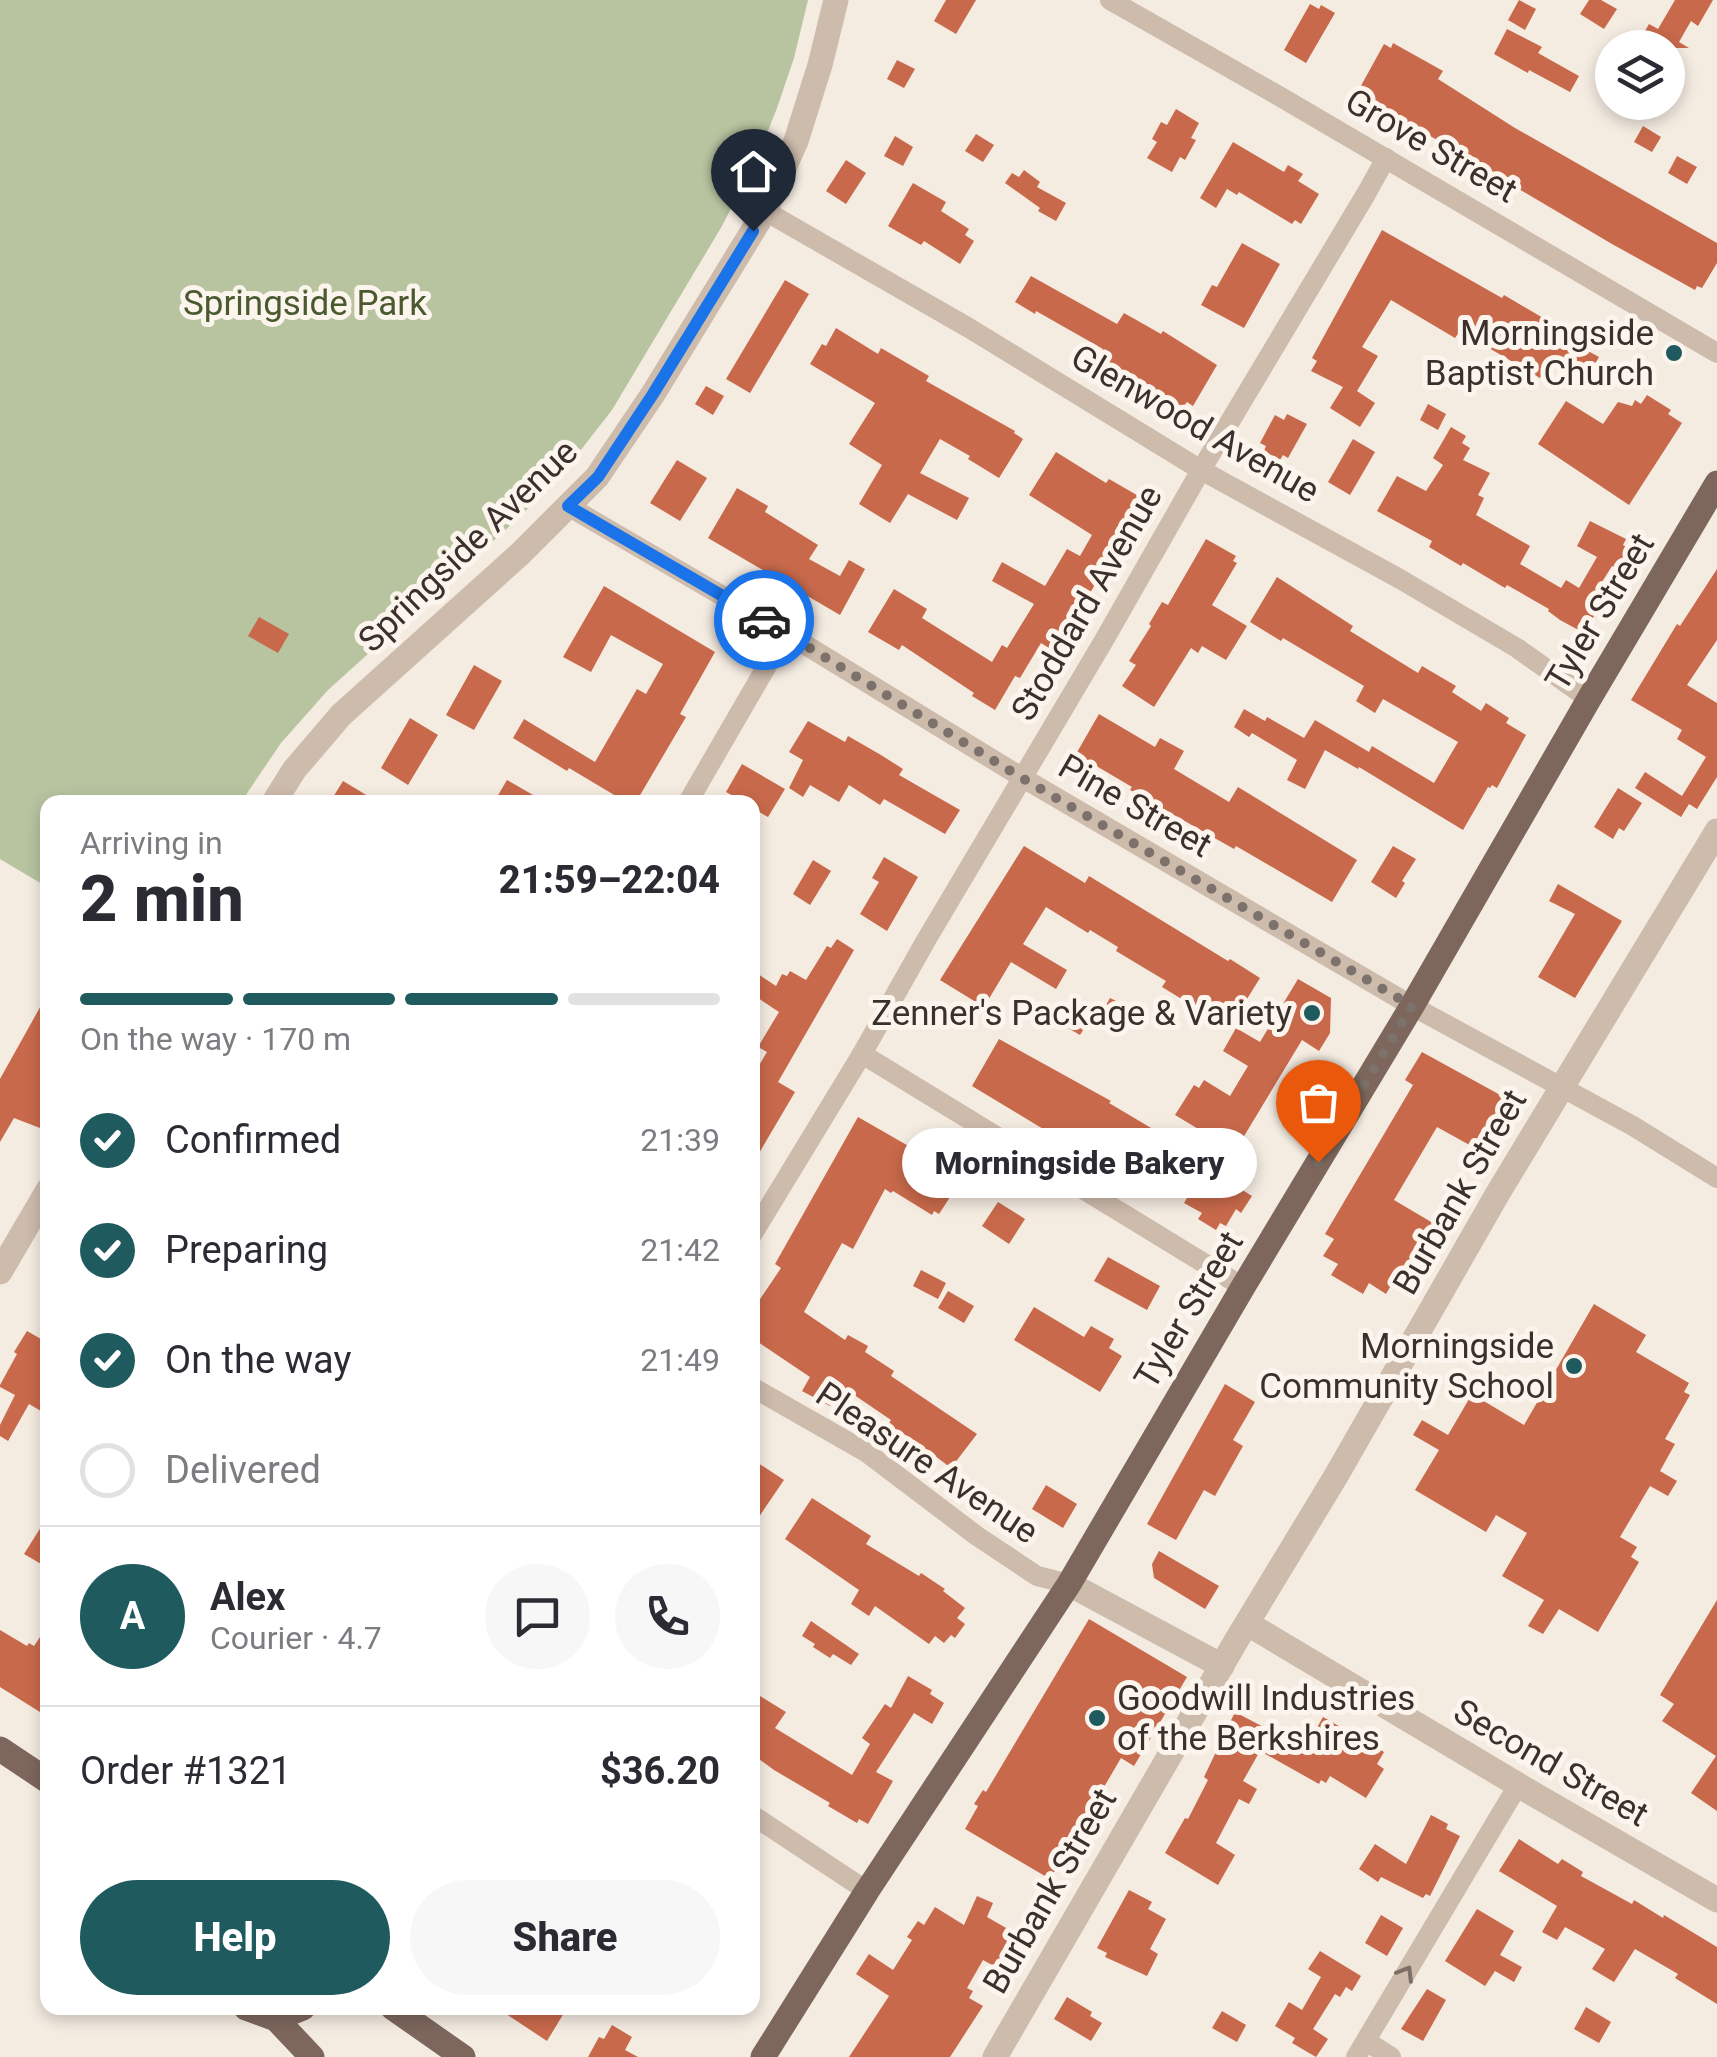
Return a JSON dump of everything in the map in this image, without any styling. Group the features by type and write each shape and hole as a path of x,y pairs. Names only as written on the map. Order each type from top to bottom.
{"main road":[{"name":"Tyler Street","path":"763,2057 1069,1584 1717,484"},
{"path":"0,1750 40,1776"},
{"path":"265,2015 276,2019 312,2057"},
{"path":"276,2019 286,2015"},
{"path":"388,2015 428,2033"},
{"path":"403,2015 463,2057"}],"street":[{"name":"Springside Avenue","path":"278,795 294,770 342,715 520,554 598,477 765,211 796,141 836,0"},
{"name":"Grove Street","path":"1110,0 1717,353"},
{"name":"Stoddard Avenue","path":"760,1222 1386,158"},
{"name":"Glenwood Avenue","path":"765,211 969,328 1201,470 1484,628 1589,698"},
{"name":"Pine Street","path":"568,506 786,632 1022,778 1412,1006 1633,1126 1717,1178"},
{"path":"692,795 786,632"},
{"name":"Burbank Street","path":"995,2057 1560,1088 1717,831"},
{"path":"862,1054 1243,1286"},
{"path":"0,1272 40,1204"},
{"name":"Pleasure Avenue","path":"760,1392 866,1452 1037,1576 1069,1584"},
{"path":"1069,1584 1222,1666"},
{"name":"Second Street","path":"1248,1624 1717,1900"},
{"path":"1391,2057 1361,2049 1518,1785"},
{"path":"760,1820 867,1892"}],"green space":[{"name":"Springside Park","path":"0,0 808,0 777,108 758,156 722,226 612,410 559,478 328,690 281,743 246,795 40,795 40,883 0,859"}],"building":[{"path":"946,0 976,0 956,34 934,21"},
{"path":"1519,0 1536,9 1525,30 1508,20"},
{"path":"1589,0 1601,0 1617,9 1604,29 1580,14"},
{"path":"1675,0 1713,0 1698,26 1691,21 1685,32 1646,30 1649,24 1658,29"},
{"path":"1310,4 1335,13 1306,63 1284,50"},
{"path":"1507,29 1542,47 1538,53 1579,76 1570,92 1494,54"},
{"path":"1393,43 1443,71 1438,79 1515,128 1717,243 1717,263 1702,288 1697,286 1695,290 1612,244 1357,93 1384,44 1391,48"},
{"path":"897,60 915,69 904,88 887,79"},
{"path":"1176,109 1199,123 1191,138 1196,140 1185,160 1180,157 1172,172 1147,158 1157,142 1152,139 1161,122 1167,125"},
{"path":"1643,126 1661,137 1652,152 1634,142"},
{"path":"976,134 994,145 983,162 965,151"},
{"path":"895,136 913,147 903,166 884,156"},
{"path":"1233,142 1284,172 1288,165 1303,174 1298,181 1319,194 1301,224 1295,220 1292,224 1239,192 1237,195 1227,189 1216,208 1200,198"},
{"path":"1677,156 1697,167 1687,184 1668,173"},
{"path":"846,160 866,173 846,204 826,191"},
{"path":"1024,170 1040,182 1037,187 1066,203 1056,221 1005,183 1012,173 1019,177"},
{"path":"913,183 946,202 941,211 969,229 965,235 974,241 960,264 924,241 921,245 888,226"},
{"path":"1382,230 1591,346 1588,351 1599,357 1584,383 1549,363 1540,378 1460,331 1455,338 1391,300 1362,347 1378,356 1357,391 1375,403 1360,427 1330,408 1343,387 1311,371 1317,361 1312,358"},
{"path":"1242,243 1280,264 1244,328 1201,305 1212,285 1217,287"},
{"path":"1031,276 1117,324 1124,313 1161,334 1163,331 1217,365 1193,406 1187,402 1183,407 1099,356 1103,349 1015,302"},
{"path":"785,280 809,294 750,393 726,379"},
{"path":"836,328 878,354 881,348 929,376 926,381 1023,439 999,478 940,439 920,473 969,498 957,520 908,494 890,523 859,504 882,465 849,444 875,403 810,364"},
{"path":"706,386 724,396 713,415 695,404"},
{"path":"1647,395 1671,410 1668,414 1682,423 1629,505 1538,444 1566,401 1603,424 1618,402 1632,406 1635,400 1641,404"},
{"path":"1428,404 1446,414 1438,430 1420,420"},
{"path":"1287,414 1307,424 1288,458 1283,455 1280,460 1264,451 1266,446 1260,443 1275,415 1284,420"},
{"path":"1451,427 1466,436 1462,443 1470,448 1463,460 1490,473 1478,495 1484,498 1476,515 1530,546 1520,564 1561,588 1566,580 1579,588 1597,557 1577,546 1590,521 1626,539 1623,545 1633,551 1622,571 1612,566 1595,593 1604,599 1584,633 1507,585 1505,588 1463,563 1461,566 1429,547 1432,541 1377,511 1397,476 1426,491 1443,465 1433,458"},
{"path":"1353,439 1375,452 1350,495 1328,482"},
{"path":"1056,452 1106,483 1109,479 1142,498 1058,649 1041,643 995,710 902,645 899,650 868,632 894,589 927,609 922,618 992,662 1002,645 1007,648 1034,604 992,581 1002,562 1045,586 1067,549 1080,556 1092,535 1029,495"},
{"path":"677,460 707,478 680,521 650,503"},
{"path":"737,488 768,506 765,512 818,545 809,559 840,576 849,560 865,569 840,615 708,538"},
{"path":"1206,539 1236,556 1233,561 1237,563 1212,605 1247,626 1226,660 1202,646 1198,653 1191,648 1154,707 1122,686 1136,665 1129,661 1162,602 1168,605"},
{"path":"1717,569 1717,640 1687,685 1717,703 1717,777 1697,809 1689,804 1681,817 1635,788 1645,772 1682,796 1706,757 1677,739 1682,730 1631,700 1677,624 1680,626"},
{"path":"1277,577 1353,626 1350,631 1418,673 1422,666 1456,686 1452,692 1481,711 1486,703 1509,718 1506,723 1526,735 1497,788 1488,787 1463,830 1325,750 1305,789 1287,780 1297,760 1252,733 1249,737 1234,727 1244,709 1304,738 1315,720 1369,752 1372,746 1434,783 1458,742 1383,699 1375,713 1356,701 1364,686 1250,622"},
{"path":"604,586 715,652 680,714 686,717 640,795 614,795 513,738 524,719 595,762 637,689 646,694 663,664 611,635 591,672 563,657"},
{"path":"259,617 289,634 278,653 248,636"},
{"path":"474,665 502,681 474,730 446,715"},
{"path":"1099,714 1155,747 1160,738 1184,751 1174,769 1229,802 1238,787 1357,860 1332,902 1130,790 1132,787 1076,754"},
{"path":"410,718 438,735 408,785 381,768"},
{"path":"808,721 845,742 848,736 881,755 903,769 899,775 960,810 945,834 884,799 880,805 849,785 839,802 810,785 803,797 789,788 803,760 789,752"},
{"path":"742,764 785,789 768,817 760,812 760,795 726,792"},
{"path":"507,780 533,795 498,795"},
{"path":"343,781 366,795 334,795"},
{"path":"1618,788 1642,803 1624,831 1619,828 1613,839 1594,827"},
{"path":"1024,846 1085,883 1089,876 1260,978 1229,1028 1162,987 1166,981 1116,951 1118,947 1046,907 1023,944 1067,970 1056,989 1011,962 984,1007 940,980"},
{"path":"1393,846 1416,859 1396,898 1371,882"},
{"path":"884,857 918,877 887,931 860,914 879,882 872,878"},
{"path":"813,860 831,871 810,905 793,894"},
{"path":"1558,884 1622,921 1575,998 1538,977 1575,914 1549,901"},
{"path":"837,939 854,950 778,1082 795,1092 760,1151 760,1064 767,1052 760,1044 779,1012 760,999 760,975 776,986 782,974 787,976 790,971 806,980 827,946 831,948"},
{"path":"1298,979 1331,998 1330,1033 1319,1051 1302,1040 1220,1176 1252,1196 1241,1213 1236,1209 1226,1226 1220,1223 1216,1230 1198,1219 1202,1213 1184,1203 1220,1142 1175,1115 1194,1085 1199,1088 1204,1080 1230,1096 1248,1066 1223,1051 1236,1028 1260,1042"},
{"path":"1110,998 1128,1007 1117,1026 1100,1016"},
{"path":"1073,1003 1092,1015 1080,1035 1061,1024"},
{"path":"40,1007 40,1128 14,1118 0,1142 0,1079"},
{"path":"999,1039 1111,1101 1168,1138 1142,1182 1084,1149 1082,1152 972,1086"},
{"path":"1422,1052 1513,1102 1484,1153 1437,1127 1394,1200 1443,1229 1412,1284 1397,1275 1386,1294 1369,1283 1363,1294 1331,1275 1338,1264 1323,1256 1334,1239 1325,1234 1413,1085 1405,1080"},
{"path":"858,1117 959,1175 954,1183 958,1185 939,1214 934,1211 932,1215 885,1189 853,1249 842,1243 804,1312 845,1340 848,1335 868,1346 865,1352 894,1371 891,1376 977,1434 951,1468 888,1425 891,1420 841,1386 830,1406 802,1391 810,1377 760,1343 760,1299 781,1268 775,1264"},
{"path":"998,1202 1025,1219 1009,1244 982,1226"},
{"path":"1108,1257 1160,1286 1147,1310 1094,1281"},
{"path":"921,1270 946,1283 938,1299 913,1286"},
{"path":"948,1291 974,1306 964,1323 938,1308"},
{"path":"1594,1304 1646,1335 1636,1352 1689,1383 1684,1392 1690,1395 1665,1439 1675,1444 1660,1471 1677,1481 1668,1496 1650,1486 1620,1537 1637,1547 1631,1557 1639,1562 1598,1632 1559,1609 1543,1634 1528,1626 1544,1600 1502,1576 1527,1533 1496,1515 1486,1532 1415,1490 1439,1450 1413,1435 1422,1420 1448,1435 1472,1394 1524,1425"},
{"path":"1034,1307 1084,1337 1091,1326 1114,1339 1109,1348 1122,1356 1100,1392 1014,1340"},
{"path":"27,1331 40,1338 40,1410 29,1404 8,1441 0,1436 0,1425 15,1395 0,1385 17,1354 14,1352"},
{"path":"1225,1384 1255,1402 1233,1440 1243,1446 1215,1496 1204,1490 1176,1540 1147,1524"},
{"path":"760,1464 784,1480 760,1515"},
{"path":"1046,1485 1077,1504 1063,1528 1032,1509"},
{"path":"812,1498 871,1536 866,1544 919,1576 921,1573 965,1608 957,1618 965,1624 955,1638 951,1635 944,1643 935,1636 929,1644 875,1606 869,1616 851,1604 859,1590 785,1539"},
{"path":"40,1529 40,1563 24,1554"},
{"path":"1159,1551 1219,1586 1205,1609 1154,1578 1152,1564"},
{"path":"1717,1600 1717,1811 1691,1793 1716,1756 1662,1721 1674,1704 1660,1695"},
{"name":"Goodwill Industries of the Berkshires","path":"1089,1619 1187,1677 1134,1766 1121,1758 1050,1879 965,1829 978,1806 974,1804 983,1790 986,1792"},
{"path":"811,1621 859,1654 851,1665 833,1654 830,1658 802,1636"},
{"path":"0,1630 34,1646 40,1637 40,1712 0,1687"},
{"path":"908,1676 932,1690 930,1694 944,1703 932,1724 914,1713 876,1772 893,1781 868,1824 859,1819 857,1823 828,1806 830,1803 760,1760 760,1696 786,1712 775,1728 852,1775 870,1744 862,1738 885,1704 891,1708"},
{"path":"1235,1712 1305,1749 1323,1717 1384,1752 1377,1764 1384,1769 1366,1798 1330,1776 1326,1783 1321,1780 1319,1784 1260,1751 1243,1781 1257,1789 1249,1804 1239,1799 1216,1843 1235,1855 1218,1885 1165,1853 1208,1780 1204,1777"},
{"path":"1431,1815 1460,1836 1430,1896 1426,1894 1423,1898 1381,1877 1378,1882 1359,1869 1375,1844 1406,1864"},
{"path":"1519,1839 1558,1864 1562,1859 1583,1872 1581,1876 1632,1904 1634,1900 1663,1918 1664,1915 1717,1947 1717,2004 1675,1978 1678,1974 1635,1949 1614,1982 1592,1969 1605,1949 1565,1927 1557,1940 1542,1932 1557,1906 1499,1871"},
{"path":"1129,1890 1152,1902 1148,1909 1166,1919 1150,1949 1158,1954 1147,1976 1105,1957 1107,1953 1097,1948"},
{"path":"977,1896 993,1903 987,1917 1020,1936 1001,1970 983,1960 967,1988 973,1991 969,1998 983,2006 950,2057 849,2057 889,1996 856,1974 869,1954 893,1970 912,1940 907,1937 918,1921 924,1925 935,1907 964,1925"},
{"path":"1477,1909 1514,1931 1500,1955 1522,1967 1514,1982 1495,1971 1485,1986 1445,1961"},
{"path":"1381,1915 1403,1928 1387,1956 1365,1943"},
{"path":"1320,1951 1361,1976 1352,1991 1346,1987 1340,1997 1335,1994 1313,2029 1328,2039 1316,2057 1292,2043 1295,2038 1275,2026 1289,2002 1302,2010 1321,1977 1308,1969"},
{"path":"1427,1989 1446,2000 1423,2041 1401,2029"},
{"path":"1067,1997 1102,2023 1091,2041 1054,2019"},
{"path":"1586,2007 1611,2022 1599,2043 1574,2029"},
{"path":"1222,2011 1246,2025 1237,2042 1212,2028"},
{"path":"508,2015 563,2015 547,2041"},
{"path":"612,2025 632,2037 625,2050 638,2057 588,2057 599,2037 604,2039"}],"way so far":[{"path":"764,620 1022,778 1412,1006 1318,1162"}],"place":[{"name":"Morningside Baptist Church","path":"1674,353"},
{"name":"Zenner's Package & Variety","path":"1312,1013"},
{"name":"Morningside Bakery","path":"1318,1162"},
{"name":"Morningside Community School","path":"1574,1366"},
{"name":"Goodwill Industries of the Berkshires","path":"1097,1718"}],"route":[{"path":"753,231 598,477 568,506 764,620"}]}
